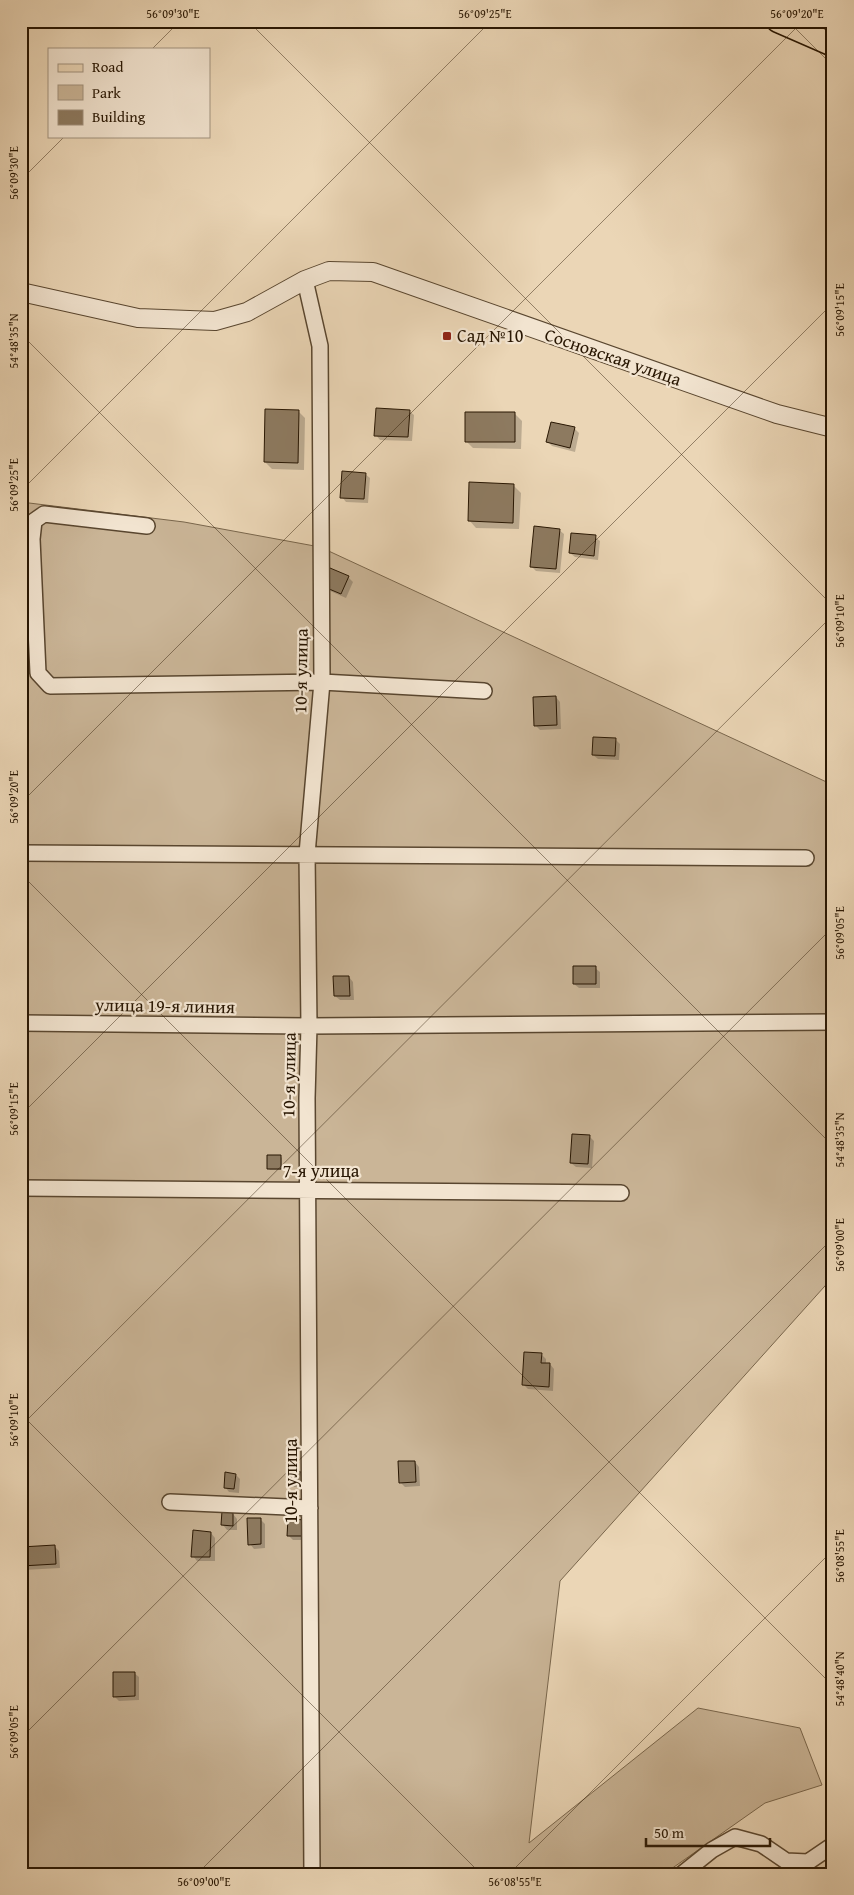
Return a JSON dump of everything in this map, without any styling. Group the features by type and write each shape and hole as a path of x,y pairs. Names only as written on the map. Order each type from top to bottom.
{"main road":[{"path":"778,21 833,46"}],"street":[{"name":"Сосновская улица","path":"21,292 138,318 215,321 247,312 305,280 329,271 374,272 777,414 833,428"},
{"name":"10-я улица","path":"305,280 320,346 322,682 307,854 312,1874"},
{"path":"147,526 44,514 34,521 32,539 38,673 50,686 322,682 484,691"},
{"path":"21,853 806,858"},
{"name":"улица 19-я линия","path":"21,1023 309,1026 833,1022"},
{"name":"7-я улица","path":"21,1188 621,1193"},
{"path":"170,1502 310,1508"},
{"path":"682,1874 712,1850 734,1837 762,1844 786,1861 808,1862 833,1845"}],"green space":[{"path":"21,502 184,522 320,547 833,785 833,1277 560,1581 529,1843 698,1708 800,1728 822,1785 765,1803 664,1874 21,1874"}],"building":[{"path":"376,408 410,410 408,437 374,436"},
{"path":"265,409 299,410 298,463 264,462"},
{"path":"465,412 515,412 515,442 465,442"},
{"path":"551,422 575,427 570,448 546,442"},
{"path":"342,471 366,473 364,499 340,498"},
{"path":"469,482 514,484 513,523 468,521"},
{"path":"534,526 560,529 556,569 530,567"},
{"path":"571,533 596,535 594,556 569,553"},
{"path":"330,568 349,576 341,594 322,586"},
{"path":"556,696 557,725 534,726 533,697"},
{"path":"593,737 616,738 615,756 592,755"},
{"path":"573,966 596,966 596,984 573,984"},
{"path":"333,976 349,976 350,996 334,996"},
{"path":"572,1134 590,1135 588,1164 570,1163"},
{"path":"267,1155 281,1155 281,1169 267,1169"},
{"path":"524,1352 542,1353 541,1363 550,1363 549,1387 522,1385"},
{"path":"398,1461 415,1461 416,1482 399,1483"},
{"path":"290,1470 301,1472 302,1483 288,1483"},
{"path":"225,1472 236,1474 234,1489 224,1488"},
{"path":"222,1511 233,1513 233,1526 221,1525"},
{"path":"247,1518 261,1518 261,1544 248,1545"},
{"path":"288,1519 307,1520 307,1536 287,1536"},
{"path":"193,1530 211,1532 210,1557 191,1557"},
{"path":"55,1545 56,1564 21,1566 21,1547"},
{"path":"113,1672 135,1672 135,1696 113,1697"}],"place":[{"name":"Сад №10","path":"447,336"}]}
